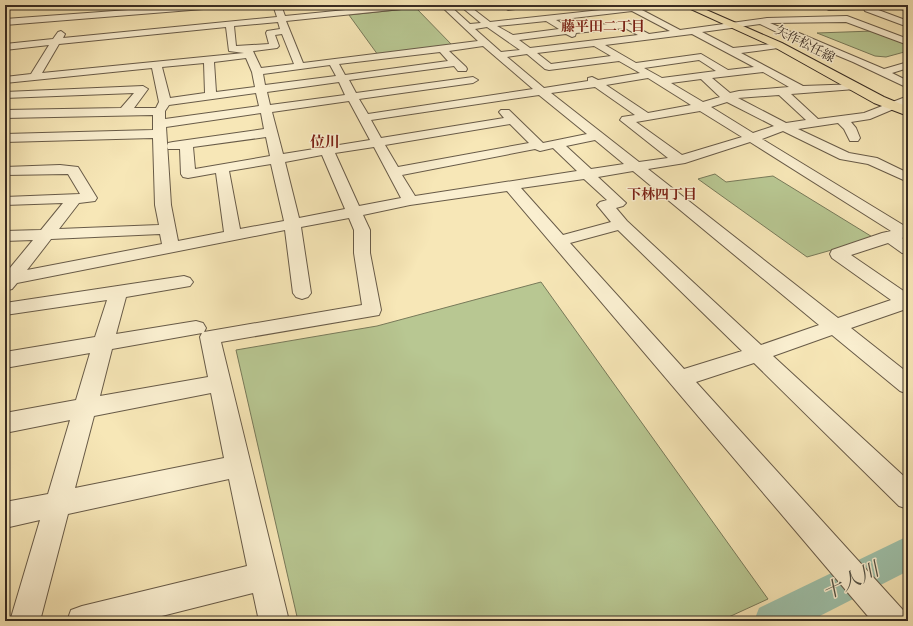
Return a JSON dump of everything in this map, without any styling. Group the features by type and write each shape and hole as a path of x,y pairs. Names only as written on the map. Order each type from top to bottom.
{"main road":[{"name":"矢作松任線","path":"687,5 778,45 854,86 908,112"}],"street":[{"path":"34,77 57,42 78,5"},
{"path":"5,22 90,15 86,23 128,19 132,12 150,8 228,5"},
{"path":"5,47 420,5"},
{"path":"444,5 473,22 489,25 669,5"},
{"path":"463,5 485,43 499,55 908,385"},
{"path":"504,5 508,8 530,5"},
{"path":"578,5 591,13"},
{"path":"611,5 621,10"},
{"path":"889,5 821,8 908,42"},
{"path":"898,5 908,9"},
{"path":"211,6 214,25"},
{"path":"860,6 908,24"},
{"path":"149,21 150,8"},
{"path":"278,8 285,31 300,66"},
{"path":"473,22 498,15 540,8"},
{"path":"634,9 678,37"},
{"path":"712,16 726,14"},
{"path":"547,18 655,78 749,138 906,232"},
{"path":"499,55 665,35 678,37 693,31 767,21 848,19"},
{"path":"473,22 489,25 510,38 549,67 620,58"},
{"path":"761,23 790,35 796,35 856,60 908,85"},
{"path":"230,24 235,37 232,49 249,52"},
{"path":"510,38 626,25 648,37"},
{"path":"94,38 100,27"},
{"path":"49,31 64,30"},
{"path":"851,31 875,30"},
{"path":"5,80 209,59 249,52 274,46 266,33 285,31"},
{"path":"693,31 802,90"},
{"path":"796,35 803,32 811,32"},
{"path":"109,47 113,36"},
{"path":"257,72 485,43"},
{"path":"705,47 720,45"},
{"path":"732,51 778,45"},
{"path":"442,49 538,145"},
{"path":"249,52 257,72 292,223 302,293"},
{"path":"139,66 143,54"},
{"path":"634,66 701,57 726,73"},
{"path":"209,59 211,96"},
{"path":"333,62 410,201"},
{"path":"5,114 125,111 162,106 211,96 455,63"},
{"path":"156,64 162,106 160,135 163,205 171,248"},
{"path":"570,65 645,116"},
{"path":"883,73 908,65"},
{"path":"106,91 124,68"},
{"path":"364,118 597,83 703,76 765,69"},
{"path":"703,76 727,98 784,127 846,156 872,161 908,178"},
{"path":"5,138 160,135 266,110 473,80"},
{"path":"680,160 626,120 700,106 739,94 854,86"},
{"path":"5,95 143,89 125,111"},
{"path":"782,91 815,123"},
{"path":"6,282 354,211 410,201 680,160 784,127 866,116 908,99"},
{"path":"186,144 188,174 513,120"},
{"path":"842,120 850,128 854,138"},
{"path":"160,135 186,144 271,132"},
{"path":"394,172 538,145 540,147 598,136"},
{"path":"556,144 618,203 604,205 621,224 908,497"},
{"path":"274,621 210,337 372,310 362,253 362,230 327,151"},
{"path":"222,168 233,235"},
{"path":"5,171 73,170 90,198 5,201"},
{"path":"511,186 892,621"},
{"path":"6,282 74,198"},
{"path":"559,240 621,224"},
{"path":"5,236 168,229"},
{"path":"906,232 888,236 838,254 907,302"},
{"path":"888,236 908,249"},
{"path":"5,309 184,282"},
{"path":"25,621 118,292"},
{"path":"680,379 758,354 907,302"},
{"path":"5,360 196,328"},
{"path":"5,423 220,383"},
{"path":"5,515 238,466"},
{"path":"82,621 118,616 264,576"}],"green space":[{"path":"416,8 452,45 378,55 349,15"},
{"path":"873,31 908,44 908,51 886,57 875,56 817,33"},
{"path":"715,174 726,182 773,176 874,238 807,257 698,179"},
{"path":"541,282 768,599 720,621 298,621 236,350 377,326"}],"waterway":[{"name":"十人川","path":"772,621 908,553"}],"district":[{"name":"藤平田二丁目","path":"603,27"},
{"name":"位川","path":"325,142"},
{"name":"下林四丁目","path":"662,195"}]}
